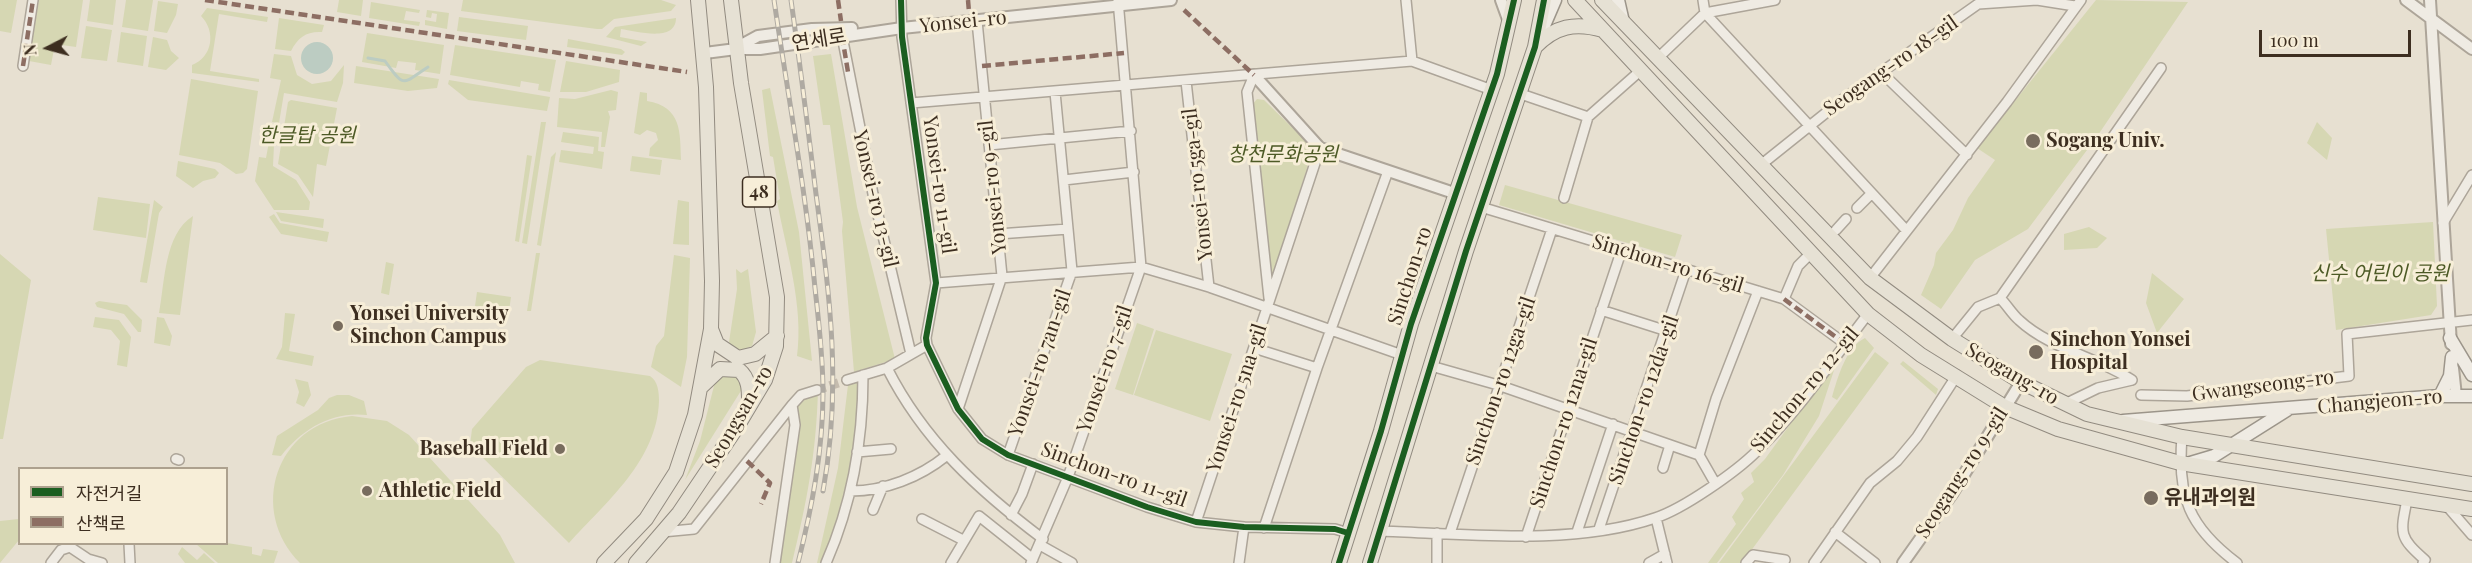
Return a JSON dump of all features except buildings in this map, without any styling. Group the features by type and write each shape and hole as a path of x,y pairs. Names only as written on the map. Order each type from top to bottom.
{"main road":[{"name":"Seongsan-ro","path":"604,563 646,519 676,472 695,415 711,329 712,281 705,54 698,0"},
{"name":"Seongsan-ro","path":"636,563 679,513 749,408 770,367 777,336 777,297 736,49 731,0"},
{"name":"Sinchon-ro","path":"1339,563 1454,194 1492,90 1514,0"},
{"path":"1535,47 1544,0"},
{"path":"1370,563 1518,93 1556,0"},
{"name":"Seogang-ro","path":"1575,0 1868,314 1921,355 1957,375 2005,407 2058,429 2183,464 2472,509"},
{"name":"Seogang-ro","path":"1602,0 1870,278 1952,339 2020,382 2065,404 2113,421 2182,437 2472,484"},
{"path":"1618,0 1623,23"},
{"path":"1535,47 1547,34 1563,27 1586,26 1605,31"},
{"path":"1723,156 1733,160 1740,159 1742,150 1737,140"},
{"path":"1781,223 1777,210 1779,203 1788,201 1800,206"},
{"path":"711,329 717,344 738,358 755,354 777,336"},
{"path":"2450,338 2472,375"},
{"path":"2440,396 2450,376 2452,357"},
{"path":"700,388 720,369 739,370 746,376 749,408"},
{"name":"Changjeon-ro","path":"2113,421 2440,396 2472,396"},
{"name":"Changjeon-ro","path":"2183,464 2214,456 2288,409"},
{"path":"598,563 623,543"}],"street":[{"path":"23,66 33,0"},
{"name":"Yonsei-ro 11-gil","path":"901,0 911,103 936,283 926,338 927,345"},
{"name":"Yonsei-ro","path":"705,54 736,49 758,36 769,34 885,25 902,28 1118,3 1171,0"},
{"path":"1406,0 1412,61"},
{"path":"1501,0 1509,22"},
{"path":"1702,0 1705,13 1906,230"},
{"path":"1658,58 1705,13 1775,0"},
{"name":"Seogang-ro 18-gil","path":"1762,164 1809,125 1978,4 2034,0 2078,3"},
{"path":"2406,0 2472,49"},
{"path":"2430,0 2448,320 2456,396"},
{"name":"Yonsei-ro 7-gil","path":"1032,561 1068,477 1141,267 1127,85 1118,3"},
{"path":"1870,278 1967,155 2078,3"},
{"name":"Yonsei-ro 9-gil","path":"958,409 1002,276 977,21"},
{"name":"연세로","path":"736,49 759,49 843,40 902,28"},
{"name":"Yonsei-ro 13-gil","path":"843,40 873,195 911,354"},
{"path":"1254,75 1412,61 1492,90"},
{"path":"1952,339 1978,307 2000,298 2161,68"},
{"path":"1564,198 1588,117 1640,71"},
{"path":"1882,73 1967,155"},
{"path":"1254,75 1320,148 1454,194"},
{"name":"Yonsei-ro 5ga-gil","path":"1127,85 1254,75"},
{"name":"Yonsei-ro 5na-gil","path":"1254,75 1247,92 1268,305"},
{"name":"Yonsei-ro 5ga-gil","path":"1186,81 1209,287"},
{"path":"984,98 1127,85"},
{"name":"Yonsei-ro 7an-gil","path":"1008,455 1072,272 1055,92"},
{"path":"1518,93 1588,117"},
{"name":"Yonsei-ro 9-gil","path":"911,103 984,98"},
{"path":"989,145 1131,131"},
{"name":"Yonsei-ro 5na-gil","path":"1196,522 1320,148"},
{"path":"1064,180 1134,171"},
{"path":"1264,528 1317,368 1388,171"},
{"path":"2442,225 2472,175"},
{"path":"1857,208 1871,194"},
{"name":"Sinchon-ro 16-gil","path":"1481,207 1784,299 1844,343"},
{"path":"1836,230 1846,219"},
{"path":"998,234 1068,229"},
{"name":"Sinchon-ro 12ga-gil","path":"1450,533 1552,229"},
{"name":"Sinchon-ro 12na-gil","path":"1526,537 1622,249"},
{"path":"1784,299 1798,266 1810,254"},
{"path":"1072,272 1141,267"},
{"name":"Yonsei-ro 5na-gil","path":"1141,267 1268,305"},
{"name":"Sinchon-ro 12da-gil","path":"1599,529 1634,431 1686,270"},
{"name":"Yonsei-ro 7an-gil","path":"1002,276 1072,272"},
{"name":"Yonsei-ro 9-gil","path":"936,283 1002,276"},
{"path":"1699,455 1716,399 1758,291"},
{"path":"2000,298 2020,321 2050,339 2108,365 2132,380 2098,388 2065,404"},
{"name":"Sinchon-ro","path":"1268,305 1330,331 1402,355"},
{"path":"1601,310 1667,331"},
{"name":"Sinchon-ro 12-gil","path":"1380,531 1526,537 1599,529 1656,518 1716,483 1756,453 1777,431 1868,314"},
{"path":"2448,320 2472,320"},
{"name":"Gwangseong-ro","path":"2141,395 2187,396 2349,376 2347,334 2448,320"},
{"path":"847,380 886,368 927,345"},
{"name":"Sinchon-ro 11-gil","path":"927,345 958,409 982,439 1008,455 1196,522 1244,527 1335,529 1348,533"},
{"path":"1254,348 1317,368"},
{"path":"1431,366 1498,385 1699,455 1716,483"},
{"path":"886,368 921,426 946,456 1041,542 1072,563"},
{"path":"826,563 851,491 857,452 863,375"},
{"path":"1814,563 1870,483 1897,461 1917,437 1957,375"},
{"name":"Seogang-ro 9-gil","path":"1903,563 1952,494 2020,382"},
{"path":"662,532 694,529 792,405 801,395 817,390"},
{"path":"775,563 795,425 792,405"},
{"path":"1577,532 1613,424"},
{"path":"2182,437 2182,488 2196,525 2212,544 2237,563"},
{"path":"1663,468 1670,445"},
{"path":"857,452 891,450"},
{"path":"851,491 883,486 922,473 946,456"},
{"name":"Sinchon-ro 11-gil","path":"1011,515 1033,464"},
{"path":"873,510 883,486"},
{"path":"2407,500 2402,526 2404,542 2425,562"},
{"path":"2446,506 2472,535"},
{"path":"951,563 979,516 1032,561"},
{"path":"1649,563 1666,558 1656,518"},
{"path":"922,519 963,540"},
{"path":"1239,563 1244,527"},
{"path":"1835,532 1875,563"},
{"path":"1437,533 1437,563"},
{"path":"129,545 130,563"},
{"path":"51,563 61,550 69,547 88,559 102,563"},
{"path":"1746,563 1753,555 1761,560 1785,560"}],"green space":[{"path":"0,0 17,0 11,33 0,31"},
{"path":"39,0 83,0 76,47 55,44 51,65 29,61"},
{"path":"90,0 116,0 113,25 87,21"},
{"path":"126,0 153,0 148,31 122,27"},
{"path":"339,0 363,0 361,16 337,12"},
{"path":"463,0 661,0 676,5 671,11 614,19 602,29 597,29 461,11"},
{"path":"2096,0 2188,2 2096,138 2028,229 1975,260 1941,309 1921,295 1934,265 1936,253 1953,230 1968,198 1995,160 1977,148"},
{"path":"158,1 178,4 176,15 167,33 154,31"},
{"path":"371,2 420,10 419,13 406,11 404,20 420,22 419,26 369,18"},
{"path":"207,8 268,17 267,22 219,14 210,71 259,79 259,82 192,73 192,65 204,56 210,43 209,29 201,16"},
{"path":"427,10 449,13 447,29 425,25 425,20 436,22 437,14 432,13 431,18 426,17"},
{"path":"459,17 528,26 526,40 457,31"},
{"path":"279,18 324,25 322,32 304,36 291,51 275,49"},
{"path":"676,18 670,31 663,33 654,34 621,29 620,37 647,42 641,46 606,37 615,27"},
{"path":"86,26 112,30 107,61 81,58"},
{"path":"121,32 147,36 143,66 117,62"},
{"path":"367,33 444,45 440,74 415,70 416,63 398,61 396,68 362,62"},
{"path":"153,37 167,40 171,51 179,58 166,70 148,67"},
{"path":"568,39 621,49 625,52 622,55 567,47"},
{"path":"455,45 556,60 550,92 538,90 539,84 521,81 520,87 450,75"},
{"path":"274,54 291,56 297,75 312,84 331,81 344,65 343,83 337,102 284,93 279,123 272,122 281,80 270,78"},
{"path":"831,54 857,207 895,359 854,372 843,222 830,125 823,125 813,56"},
{"path":"566,61 620,70 619,82 586,92 560,92"},
{"path":"356,66 439,79 437,88 408,91 354,83"},
{"path":"191,79 258,91 247,169 243,173 236,174 220,163 179,155"},
{"path":"449,80 550,97 547,111 468,100 448,84"},
{"path":"770,88 799,232 812,361 797,356 799,337 796,298 777,201 780,199 773,157 770,156 762,90"},
{"path":"611,90 618,92 616,110 608,111 610,117 605,147 601,147 602,132 557,127 559,98 575,99"},
{"path":"640,92 647,93 647,101 658,104 673,115 679,131 681,160 649,156 650,148 658,140 656,133 647,130 640,135 634,133"},
{"name":"창천문화공원","path":"1257,99 1264,100 1313,148 1271,286 1252,105"},
{"name":"한글탑 공원","path":"291,100 337,108 326,166 317,164 313,197 298,175 278,164 288,102"},
{"path":"541,122 546,122 527,244 522,243"},
{"path":"2317,122 2332,138 2327,160 2307,143"},
{"path":"563,132 599,137 598,151 604,152 602,169 559,162 561,150 593,154 594,147 561,142"},
{"path":"269,142 274,145 273,166 296,180 310,202 309,210 274,210 255,181 259,157 266,158"},
{"path":"556,152 541,246 537,245 551,157"},
{"path":"527,155 532,156 519,242 515,241"},
{"path":"632,156 662,160 660,175 630,171"},
{"path":"178,161 215,169 219,173 215,178 203,181 193,188 176,176"},
{"path":"1505,185 1682,235 1675,257 1499,205"},
{"path":"98,197 150,204 146,238 93,230"},
{"path":"154,200 163,207 159,213 147,283 140,282"},
{"path":"678,200 689,202 689,245 673,244"},
{"path":"276,212 324,219 323,228 281,221"},
{"path":"274,214 280,223 329,232 327,242 281,234 269,217"},
{"path":"193,216 180,315 159,313 171,246 183,224"},
{"name":"신수 어린이 공원","path":"2433,222 2437,306 2431,315 2336,330 2326,229"},
{"path":"2089,227 2107,238 2097,248 2064,250 2064,234"},
{"path":"536,253 540,253 531,311 527,311"},
{"path":"0,254 31,280 3,439 0,439"},
{"path":"674,255 690,258 687,357 681,387 651,367 656,346 664,336"},
{"path":"386,262 394,264 389,295 381,293"},
{"path":"736,269 741,273 748,269 756,332 752,346 742,350 732,348 729,342 737,289"},
{"path":"2152,273 2184,299 2157,333 2146,303"},
{"path":"477,292 511,297 509,311 475,306"},
{"path":"99,301 127,305 142,320 141,332 138,332 124,314 97,307 95,303"},
{"path":"285,313 295,314 289,351 314,356 312,366 276,359 282,347"},
{"path":"95,317 119,320 131,337 127,367 117,365 120,341 111,330 93,327"},
{"path":"157,317 164,318 172,336 170,346 154,343"},
{"path":"1137,323 1154,329 1133,395 1115,389"},
{"path":"1156,330 1232,354 1210,421 1134,395"},
{"path":"1865,338 1874,348 1837,400 1832,397 1844,363 1858,342"},
{"path":"1875,352 1889,363 1742,563 1719,563"},
{"path":"1838,358 1819,416 1783,475 1717,563 1708,563 1736,524 1732,517 1744,499 1741,493 1754,482 1751,473 1765,459"},
{"name":"Baseball Field","path":"540,360 650,376 655,381 658,390 656,423 639,461 613,496 569,543 470,445 472,429 526,367"},
{"path":"1903,361 1938,389 1936,395 1900,364"},
{"path":"733,371 744,386 685,480 700,441 716,378"},
{"path":"295,379 308,382 311,395 304,407 296,403 299,392"},
{"path":"860,382 844,496 824,563 817,563 838,468 848,385"},
{"path":"818,391 810,478 792,563 777,563 795,405 801,399"},
{"path":"349,395 364,401 367,415 330,419 308,430 281,456 272,455 277,436 318,410 329,398"},
{"name":"Athletic Field","path":"352,416 387,421 409,435 500,535 515,563 300,563 284,542 275,519 273,495 278,473 288,452 304,435 326,422"},
{"path":"18,519 18,541 0,563 0,521"},
{"path":"228,543 252,547 252,554 261,556 263,549 278,551 274,563 218,563 197,545 228,545"},
{"path":"182,547 197,560 204,553 215,563 185,563 178,554"}],"shaded area":[{"path":"317,42 328,47 333,58 328,69 317,74 306,69 301,58 306,47"}],"waterway":[{"path":"368,58 385,61 396,76 404,81 428,67"}],"tunnel":[{"path":"817,390 847,380"}],"railway":[{"path":"774,0 807,216 822,366 823,392 819,457 798,563"},
{"path":"791,0 826,269 832,342 832,415 823,491"}],"marked path":[{"path":"23,66 33,0"},
{"path":"205,0 687,72"},
{"path":"838,0 841,21"},
{"path":"968,0 969,12"},
{"path":"1184,10 1254,75"},
{"path":"842,36 848,72"},
{"path":"982,66 1124,53"},
{"path":"1784,299 1844,343"},
{"path":"747,461 770,483 761,504"}],"cycle path":[{"path":"901,0 902,37 936,283 926,338 927,345 958,409 982,439 1008,455 1147,507 1196,522 1244,527 1335,529 1348,533"},
{"path":"1339,563 1381,431 1411,324 1497,74 1514,0"},
{"path":"1370,563 1466,251 1535,47 1544,0"}],"place":[{"name":"Sogang Univ.","path":"2033,141"},
{"name":"Yonsei University Sinchon Campus","path":"338,326"},
{"name":"Sinchon Yonsei Hospital","path":"2036,352"},
{"name":"Baseball Field","path":"560,449"},
{"name":"Athletic Field","path":"367,491"},
{"name":"유내과의원","path":"2151,498"}]}
